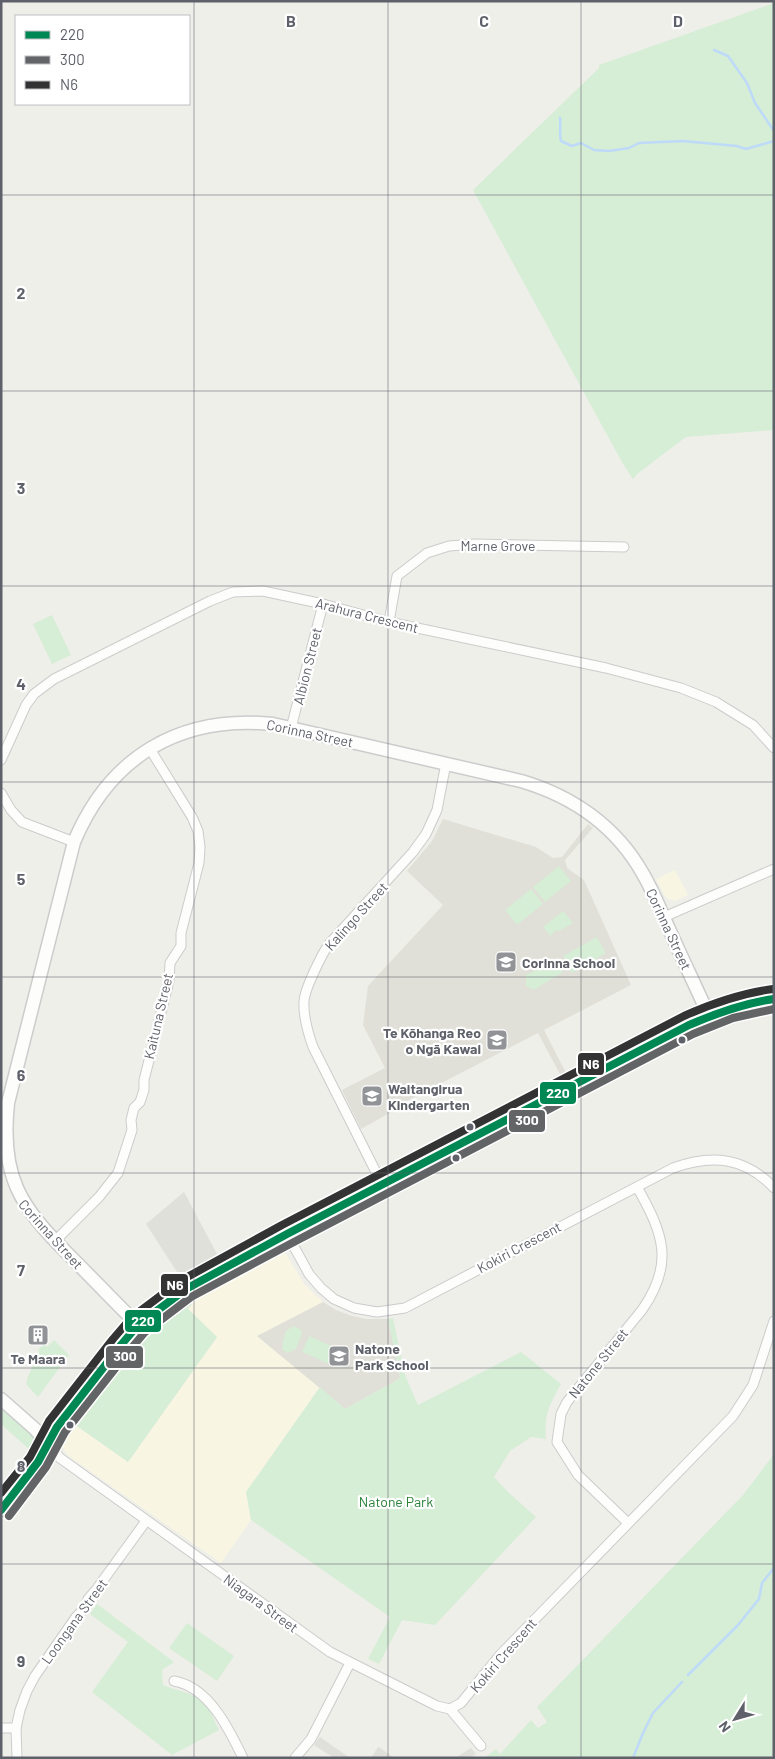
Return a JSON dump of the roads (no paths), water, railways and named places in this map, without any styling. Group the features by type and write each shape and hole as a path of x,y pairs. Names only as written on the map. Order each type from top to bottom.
{"street":[{"name":"Marne Grove","path":"389,622 396,576 427,552 449,546 475,544 624,548"},
{"name":"Arahura Crescent","path":"1,760 26,705 34,694 54,679 210,601 233,592 263,592 323,604 389,622 606,668 681,688 716,702 753,725 774,748"},
{"name":"Albion Street","path":"291,728 323,604"},
{"name":"Corinna Street","path":"138,1325 29,1214 13,1188 5,1162 2,1133 74,842 91,808 108,784 129,763 150,749 184,733 212,725 232,722 254,722 291,728 542,787 570,800 597,819 615,836 633,858 664,917 709,1016"},
{"name":"Kaituna Street","path":"55,1241 111,1184 123,1162 132,1130 131,1120 134,1108 140,1102 144,1090 144,1080 169,981 170,963 181,946 181,933 199,863 198,831 192,817 150,749"},
{"name":"Kalingo Street","path":"382,1184 312,1047 307,1028 304,1000 322,955 330,944 413,852 426,834 437,810 446,764"},
{"path":"1,793 11,810 22,822 74,842"},
{"path":"664,917 774,869"},
{"path":"1,1510 38,1462 58,1427 138,1325 186,1288 689,1025 731,1008 753,1002 774,1000"},
{"name":"Kokiri Crescent","path":"287,1234 309,1274 320,1288 344,1304 354,1308 377,1312 405,1308 673,1168 689,1162 719,1159 745,1166 774,1188"},
{"name":"Natone Street","path":"628,1523 578,1475 557,1442 561,1414 567,1402 642,1310 651,1297 658,1281 662,1260 660,1239 655,1222 637,1187"},
{"name":"Kokiri Crescent","path":"450,1709 461,1703 500,1655 739,1408 749,1394 757,1376 774,1321"},
{"path":"1,1398 35,1429 48,1444"},
{"name":"Niagara Street","path":"48,1444 60,1458 312,1640 350,1663 437,1706 450,1709"},
{"name":"Loongana Street","path":"17,1758 16,1728 20,1710 35,1676 76,1617 86,1607 88,1598 96,1590 146,1521"},
{"path":"295,1758 311,1739 350,1663"},
{"path":"174,1681 194,1689 212,1706 226,1723 244,1758"},
{"path":"450,1709 481,1746"},
{"path":"1,1728 16,1728"}],"waterway":[{"path":"714,50 728,56 747,83 755,103 774,131"},
{"path":"560,118 561,141 572,146 581,143 594,150 609,151 629,148 639,143 683,141 737,146 746,149 774,141"},
{"path":"688,1675 738,1625 759,1599 762,1583 774,1568"},
{"path":"633,1758 653,1713 682,1682"}],"place":[{"name":"Corinna School","path":"506,962"},
{"name":"Te Kōhanga Reo o Ngā Kawai","path":"497,1040"},
{"name":"Waitangirua Kindergarten","path":"372,1096"},
{"name":"Te Maara","path":"38,1335"},
{"name":"Natone Park School","path":"339,1356"}],"park label":[{"name":"Natone Park","path":"396,1501"}]}
